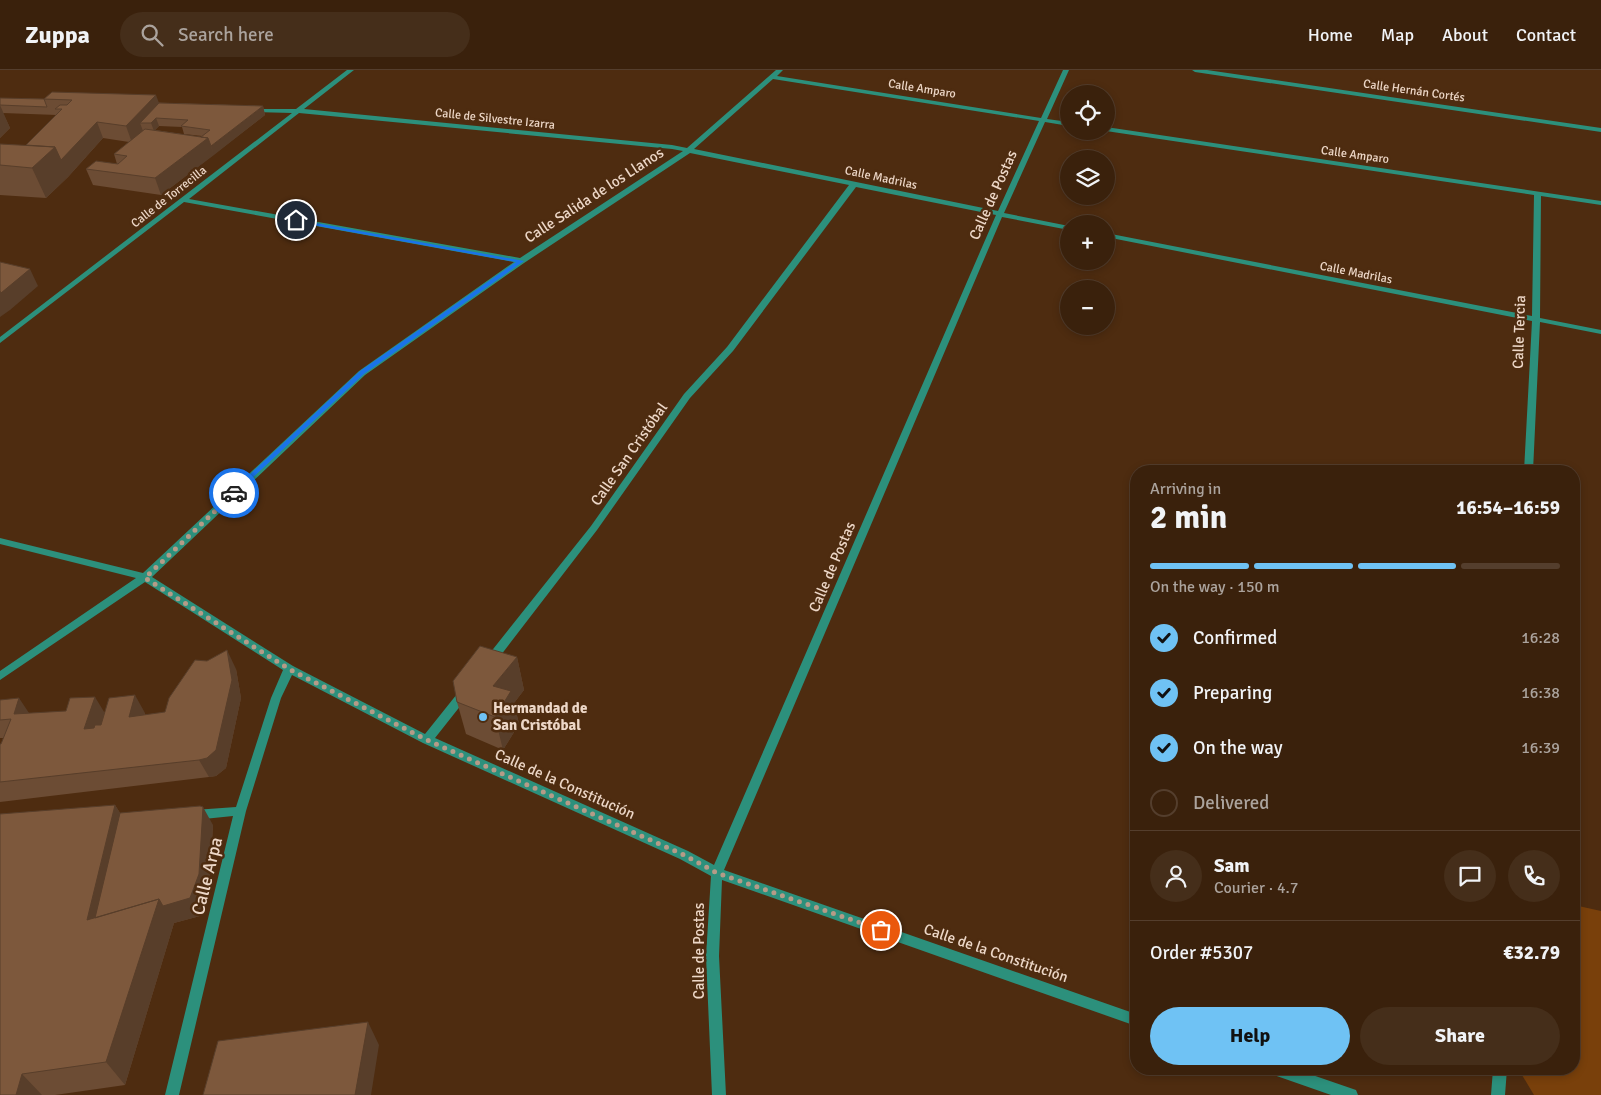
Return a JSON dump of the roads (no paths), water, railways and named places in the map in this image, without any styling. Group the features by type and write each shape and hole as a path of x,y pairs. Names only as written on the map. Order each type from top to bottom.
{"street":[{"name":"Calle de Torrecilla","path":"0,341 351,70"},
{"name":"Calle Salida de los Llanos","path":"0,676 145,578 362,373 521,261 689,150 780,70"},
{"name":"Calle de Postas","path":"719,1095 711,949 712,909 717,873 1000,214 1066,70"},
{"name":"Calle Hernán Cortés","path":"1195,70 1601,130"},
{"name":"Calle Amparo","path":"771,77 1060,123"},
{"name":"Calle de Silvestre Izarra","path":"240,109 300,111 689,150"},
{"name":"Calle Amparo","path":"1115,130 1601,203"},
{"name":"Calle Madrilas","path":"689,150 1060,226"},
{"name":"Calle San Cristóbal","path":"483,670 594,528 687,396 730,349 854,184"},
{"name":"Calle Tercia","path":"1529,465 1536,320 1538,193"},
{"path":"184,200 521,261"},
{"name":"Calle Madrilas","path":"1115,237 1601,332"},
{"name":"Calle de la Constitución","path":"0,541 145,578 289,669 427,740 684,855 717,873 1130,1018"},
{"name":"Calle Arpa","path":"172,1095 240,811 276,698 289,669"},
{"path":"427,740 470,685"},
{"path":"183,816 240,811"},
{"path":"1293,1075 1351,1095"},
{"path":"1498,1095 1500,1075"}],"place":[{"name":"Hermandad de San Cristóbal","path":"483,717"}]}
